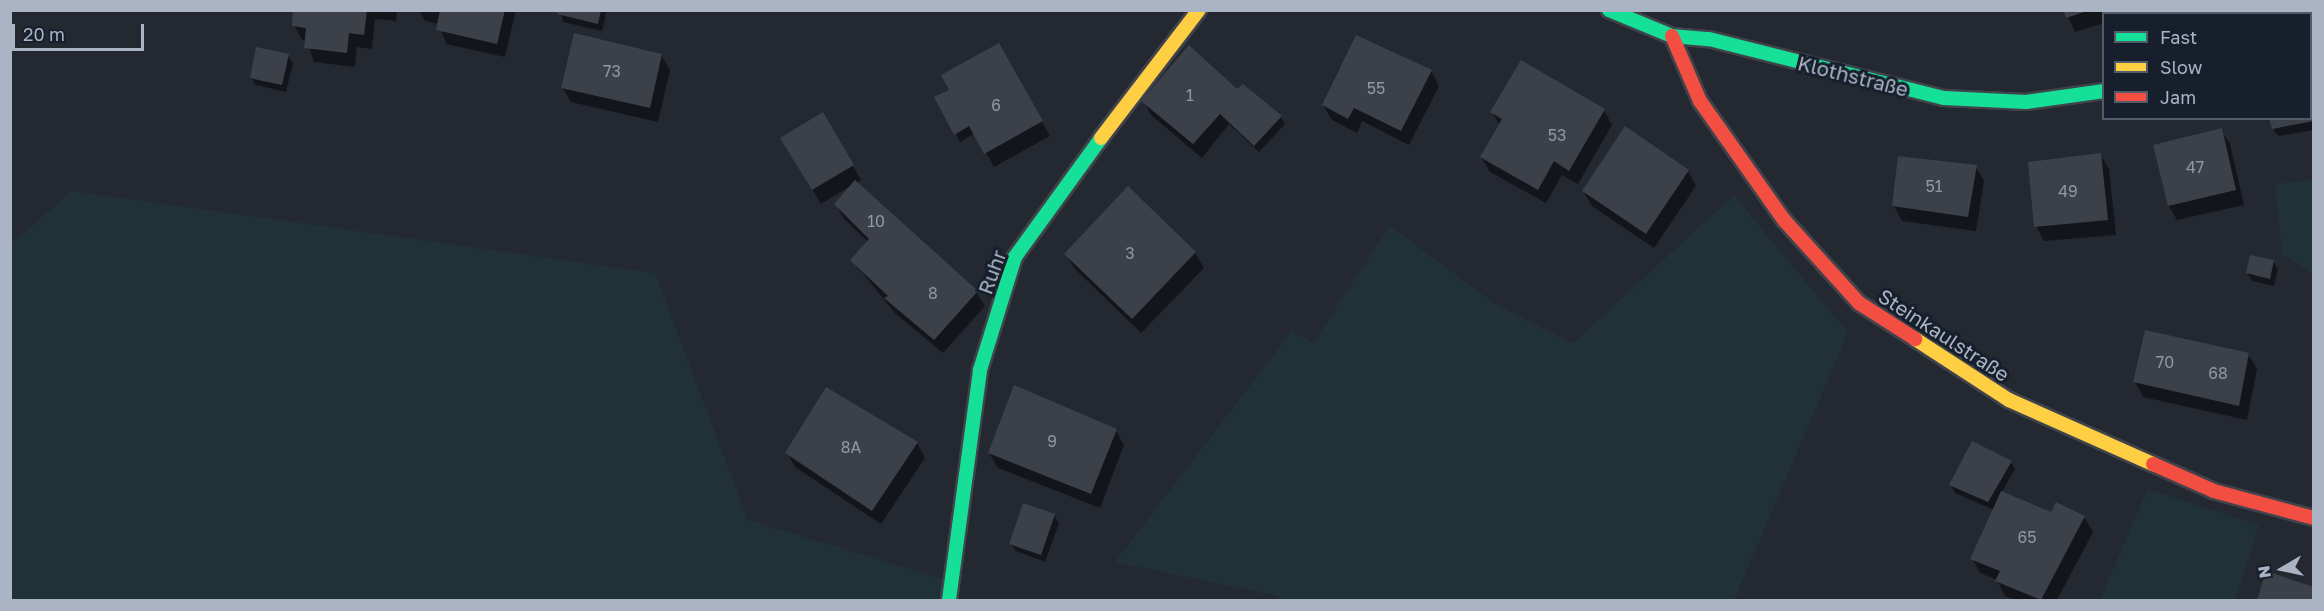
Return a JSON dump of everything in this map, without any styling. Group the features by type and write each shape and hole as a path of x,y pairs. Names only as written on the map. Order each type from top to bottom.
{"street":[{"name":"Ruhr","path":"949,600 980,370 1015,257 1153,66 1199,10"},
{"name":"Klothstraße","path":"1610,10 1672,36 1709,39 1944,98 2026,102 2102,91"},
{"name":"Steinkaulstraße","path":"1672,36 1700,101 1784,220 1859,303 2009,400 2214,491 2313,518"}],"shaded area":[{"path":"2314,180 2313,273 2282,254 2275,184"},
{"path":"72,191 655,273 748,520 953,582 949,600 11,600 10,245"},
{"path":"1734,195 1848,333 1734,600 1278,600 1279,596 1115,562 1292,331 1313,343 1390,226 1494,303 1573,343"},
{"path":"2147,489 2259,525 2235,600 2100,600"}],"building":[{"path":"293,10 367,10 364,35 349,33 347,53 304,48 306,28 292,26"},
{"path":"440,10 505,10 497,44 436,30"},
{"path":"558,10 601,10 598,24 557,14"},
{"path":"2063,10 2087,10 2087,11 2066,18"},
{"path":"574,33 662,54 650,108 561,88"},
{"path":"1356,35 1432,70 1401,131 1354,108 1348,119 1322,105"},
{"path":"999,43 1043,121 984,154 969,126 954,135 934,97 949,90 941,75"},
{"path":"1189,45 1237,89 1243,84 1282,116 1254,146 1220,114 1193,144 1141,101"},
{"path":"256,47 289,54 282,85 250,78"},
{"path":"1521,60 1605,109 1569,171 1554,161 1538,190 1480,157 1502,119 1490,112"},
{"path":"2312,72 2314,72 2314,121 2272,129 2270,120 2312,120"},
{"path":"823,112 854,165 812,190 780,138"},
{"path":"1625,126 1689,170 1646,234 1582,191"},
{"path":"2222,128 2236,190 2168,206 2153,145"},
{"path":"2101,153 2108,220 2034,227 2028,162"},
{"path":"1898,156 1977,165 1968,217 1892,206"},
{"path":"855,180 978,291 934,340 884,298 888,296 850,260 869,239 834,204"},
{"path":"1128,186 1196,252 1132,319 1064,254"},
{"path":"2250,255 2274,260 2270,279 2246,273"},
{"path":"2145,330 2249,353 2239,406 2133,382"},
{"path":"1014,385 1117,429 1091,494 988,453"},
{"path":"826,387 918,442 872,511 785,453"},
{"path":"1972,441 2012,461 1988,502 1949,485"},
{"path":"2001,491 2051,512 2056,502 2085,516 2041,600 1995,581 2000,571 1970,559"},
{"path":"1023,503 1055,514 1041,555 1009,544"},
{"path":"2266,571 2314,587 2314,600 2257,600"}],"traffic: fast":[{"path":"1609,10 1672,36 1709,39 1944,98 2026,102 2102,91"},
{"path":"949,600 980,370 1015,257 1101,138"}],"traffic: slow":[{"path":"1101,138 1199,10"},
{"path":"1915,339 2009,400 2153,464"}],"traffic: jam":[{"path":"1672,36 1700,101 1784,220 1859,303 1915,339"},
{"path":"2153,464 2214,491 2314,518"}]}
